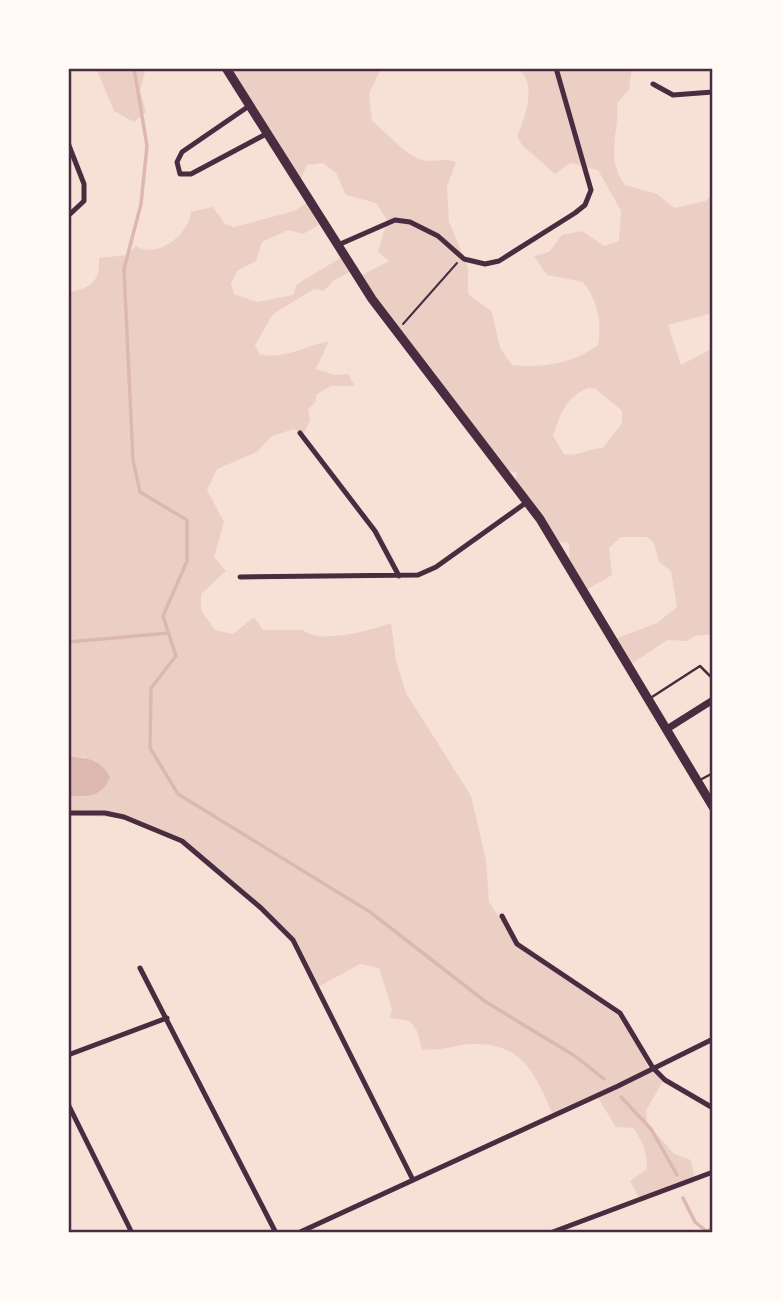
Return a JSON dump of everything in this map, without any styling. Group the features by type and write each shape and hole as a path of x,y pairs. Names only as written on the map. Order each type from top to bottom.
{"main road":[{"path":"226,68 396,332 527,502 566,559 713,807"}],"street":[{"path":"338,245 395,220 410,222 438,236 464,259 485,264 499,261 561,224 585,205 591,190 556,68"},
{"path":"653,84 673,95 687,97 713,92"},
{"path":"249,106 182,152 177,162 180,174 191,174 268,133"},
{"path":"68,143 84,184 84,201 68,216"},
{"path":"300,433 375,531 399,576"},
{"path":"240,577 418,575 436,567 527,502"},
{"path":"667,729 713,699"},
{"path":"68,813 105,813 124,817 181,841 261,908 293,940 413,1180"},
{"path":"502,916 517,944 620,1013 653,1068 664,1080 713,1108"},
{"path":"139,968 276,1233"},
{"path":"68,1055 167,1018"},
{"path":"298,1233 713,1039"},
{"path":"68,1104 132,1233"},
{"path":"550,1233 713,1172"}],"lane":[{"path":"649,699 701,666 713,679"},
{"path":"697,781 713,773"}],"path":[{"path":"396,332 455,264 464,259"}],"shaded area":[{"path":"96,68 146,68 140,91 146,112 134,122 114,111"},
{"path":"225,68 387,68 380,71 369,94 372,121 416,158 456,162 447,187 449,222 468,267 468,294 492,312 500,348 512,365 546,365 578,357 598,345 599,319 592,297 583,282 547,275 534,256 549,252 562,235 582,231 604,246 619,241 621,211 598,170 570,163 555,174 522,145 517,136 526,111 529,92 524,75 518,68 632,68 629,90 617,103 614,145 615,164 625,185 657,194 674,208 706,201 713,191 713,313 668,325 681,365 713,348 713,634 695,636 687,641 667,640 630,665 615,639 657,623 677,607 671,571 659,562 654,543 647,537 620,537 609,548 612,575 586,590 570,567 569,543 554,541 515,485 517,472 504,471 358,277 389,261 378,252 387,220 376,203 346,195 336,173 323,163 307,165 299,184","holes":["588,388 596,389 622,411 622,423 603,448 564,454 553,436 561,414 574,396"]},
{"path":"310,201 319,225 303,234 288,230 262,242 256,261 237,271 231,284 234,294 257,302 293,295 297,284 342,257 353,270 333,281 324,291 314,289 273,314 255,345 260,355 270,356 287,354 329,341 316,369 334,375 348,374 355,386 331,386 317,394 315,403 308,409 310,420 303,435 294,429 272,436 257,452 217,469 207,490 224,522 214,557 226,571 201,594 201,610 215,630 233,634 254,617 263,630 303,630 321,636 346,635 391,623 396,660 406,693 471,796 486,860 489,902 517,943 620,1017 638,1042 648,1068 663,1081 646,1111 647,1123 674,1154 691,1160 695,1182 641,1202 630,1181 647,1169 642,1143 633,1128 616,1127 598,1098 554,1117 533,1075 516,1055 489,1045 422,1049 417,1031 410,1021 390,1018 392,1009 379,968 360,964 318,987 293,938 210,863 172,838 127,818 68,815 68,796 85,797 86,757 68,757 68,292 88,286 96,278 99,258 127,255 136,246 153,250 170,243 184,229 191,212 213,207 225,224 234,227 294,211"},
{"path":"68,757 98,763 110,777 107,784 88,796 68,796"}],"waterway":[{"path":"134,68 147,146 141,204 124,269 133,460 140,492 187,520 187,561 163,616 176,656 151,688 150,748 178,794 370,912 486,1002 575,1056 604,1079"},
{"path":"68,642 169,633"},
{"path":"621,1097 651,1129 677,1175"},
{"path":"683,1198 695,1222 706,1231 713,1229"}]}
